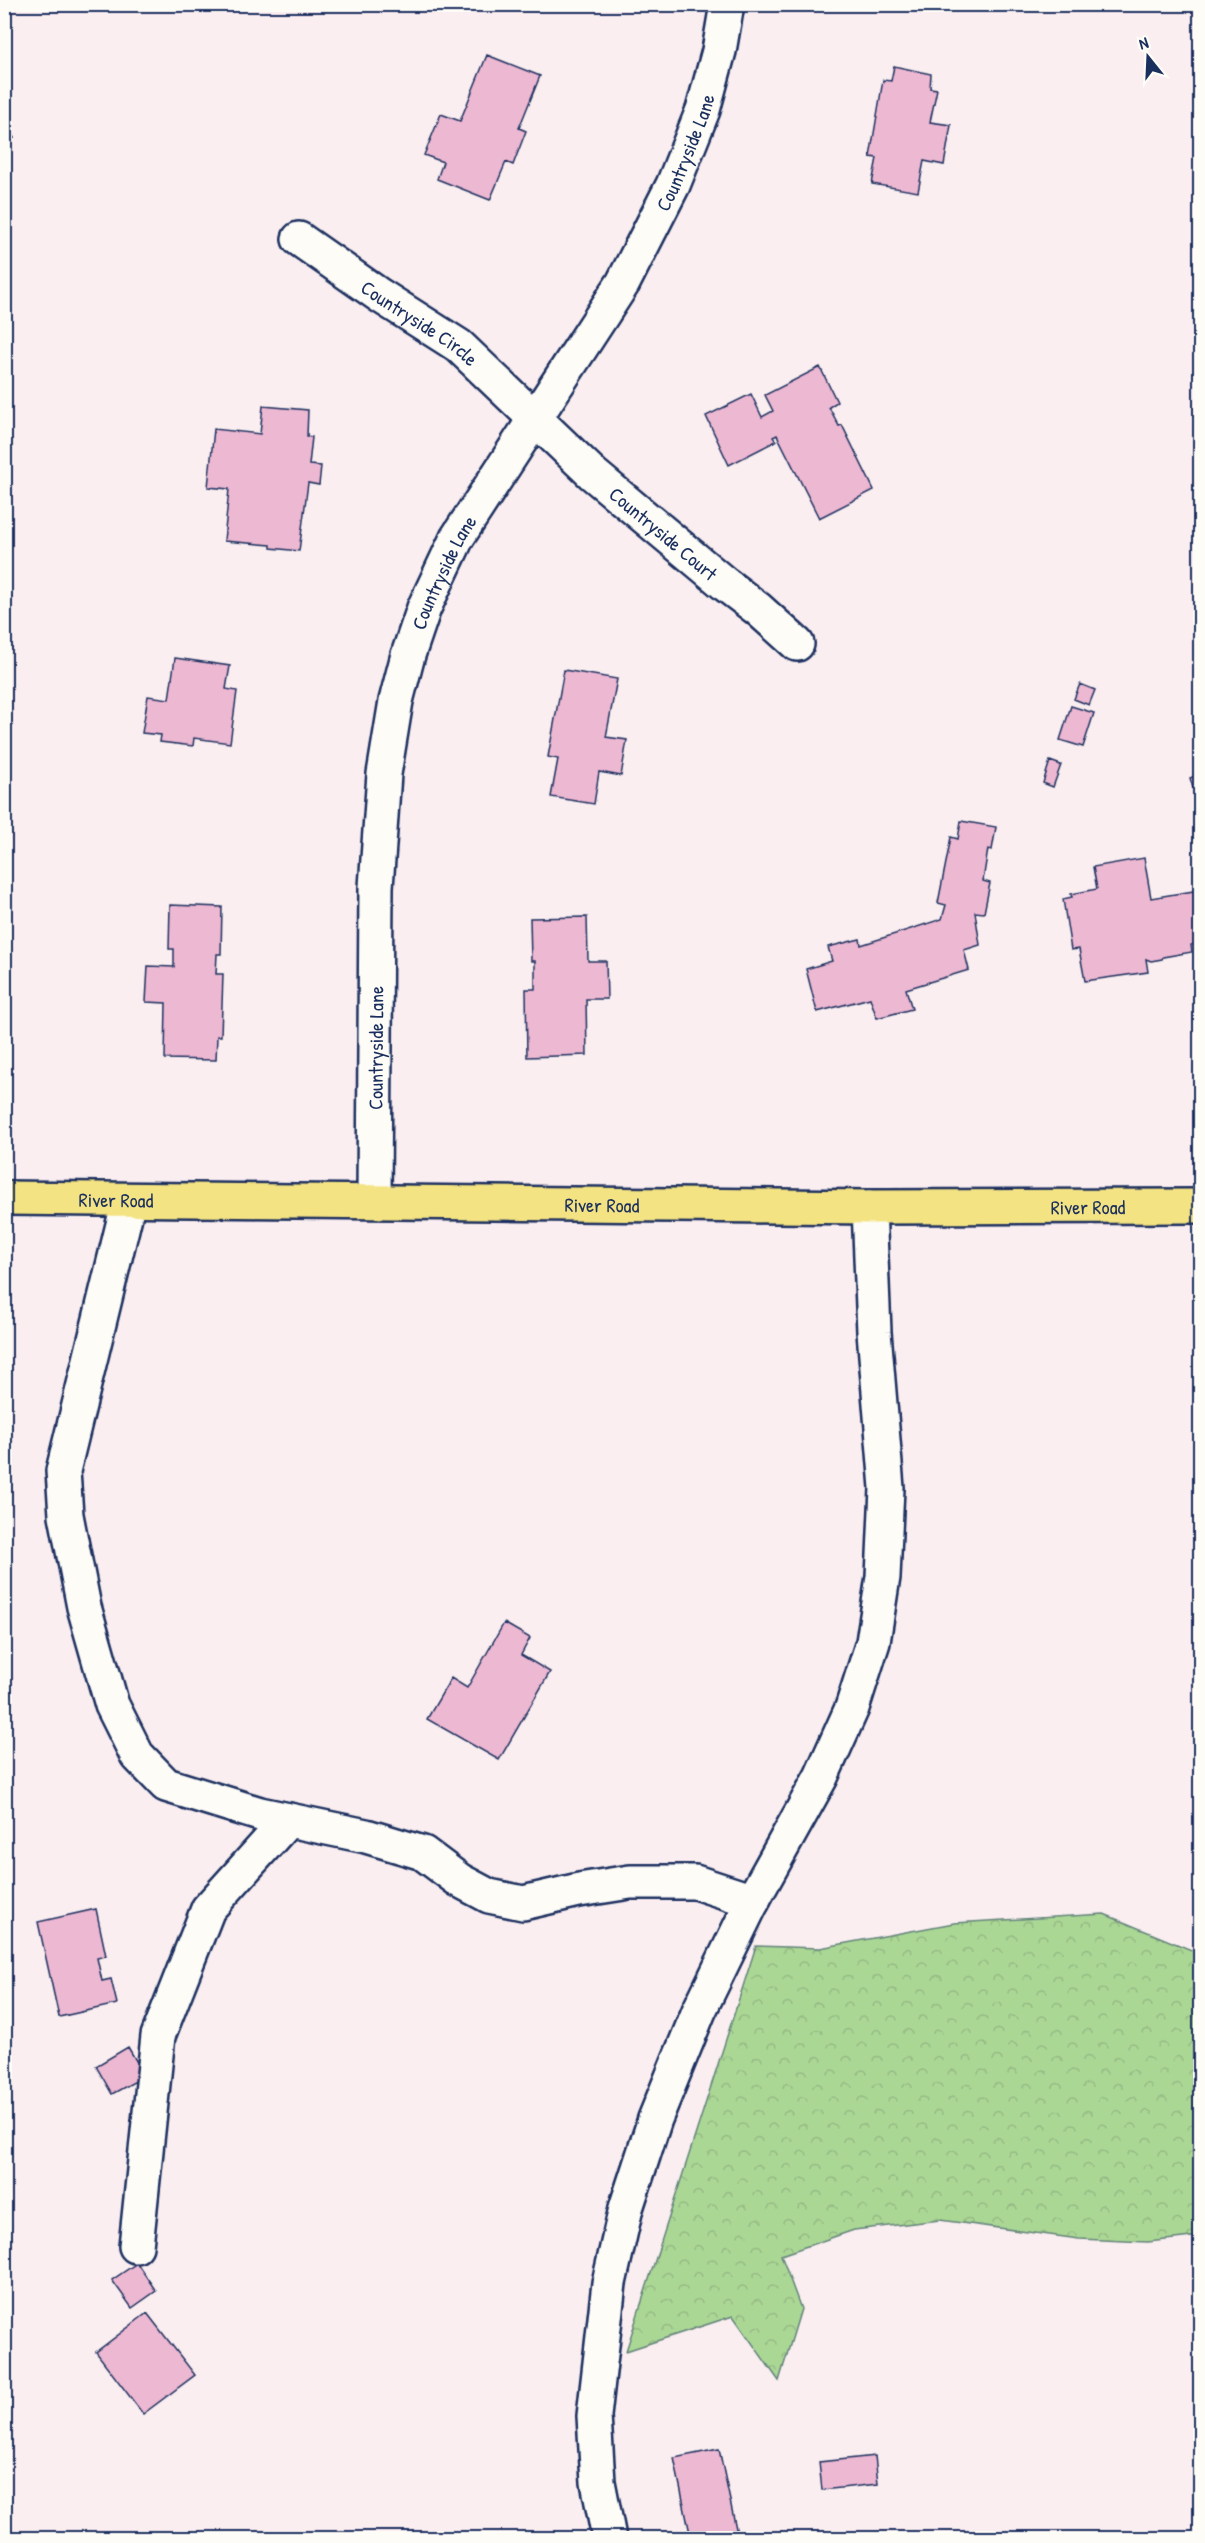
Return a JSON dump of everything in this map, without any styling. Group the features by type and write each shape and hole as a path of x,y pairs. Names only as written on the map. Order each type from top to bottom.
{"main road":[{"name":"River Road","path":"4,1198 869,1207 1200,1206"}],"street":[{"name":"Countryside Lane","path":"374,1201 376,887 384,774 396,701 408,655 424,608 457,538 623,282 673,185 703,110 719,51 727,4"},
{"name":"Countryside Circle","path":"299,239 379,295 459,346 534,416"},
{"name":"Countryside Court","path":"534,416 593,474 758,609 797,644"},
{"path":"129,1200 63,1471 66,1515 84,1607 112,1705 137,1755 166,1785 260,1814 366,1836 423,1853 459,1880 489,1896 523,1903 579,1890 641,1882 695,1882 753,1901"},
{"path":"609,2538 598,2482 594,2416 609,2283 626,2208 656,2119 699,2011 753,1901 821,1777 852,1708 873,1642 883,1577 887,1488 874,1332 869,1207"},
{"path":"136,2246 158,2036 208,1909 288,1820"}],"green space":[{"path":"1104,1914 1194,1951 1200,1964 1200,2236 1148,2242 1079,2239 940,2220 854,2230 781,2255 801,2309 779,2381 733,2316 626,2351 756,1946 820,1948 954,1923"}],"building":[{"path":"487,55 540,76 519,128 526,131 513,165 506,162 490,200 437,179 443,162 424,155 441,114 460,121"},
{"path":"894,66 931,74 930,88 937,89 930,122 951,125 944,165 924,161 918,192 872,184 877,158 870,157 883,80 891,81"},
{"path":"4,123 14,138 4,144"},
{"path":"820,367 837,402 829,407 839,426 842,425 874,490 819,518 777,435 773,437 776,441 729,465 706,416 751,394 762,417 773,411 765,395"},
{"path":"263,406 308,410 307,436 312,437 309,465 321,466 319,485 308,483 299,551 271,548 271,545 224,541 229,489 208,487 214,429 260,434"},
{"path":"175,658 230,666 226,689 237,691 230,743 194,738 193,746 160,742 161,735 142,733 148,696 169,699"},
{"path":"564,670 617,679 606,737 627,740 621,776 599,772 594,804 551,797 558,759 548,757"},
{"path":"1080,684 1095,690 1089,705 1074,699"},
{"path":"1071,706 1094,713 1083,747 1060,740"},
{"path":"1050,761 1061,765 1053,787 1043,783"},
{"path":"1200,774 1200,811 1190,778"},
{"path":"961,821 996,827 992,850 988,849 983,881 990,883 984,913 975,912 980,945 964,950 969,970 906,989 912,1009 877,1018 870,998 817,1012 806,969 832,961 828,947 860,939 861,945 942,919 946,905 938,903 951,837 958,839"},
{"path":"1144,858 1151,898 1200,890 1200,943 1191,945 1192,952 1151,961 1146,959 1148,972 1085,981 1079,949 1071,950 1063,899 1072,897 1071,894 1097,889 1093,867"},
{"path":"170,905 222,907 221,954 217,954 216,974 223,974 221,1036 217,1036 216,1060 165,1059 166,1003 146,1002 148,966 174,967 174,949 169,949"},
{"path":"587,917 588,961 606,961 607,999 586,999 587,1055 527,1057 526,989 535,989 535,961 531,961 530,918"},
{"path":"504,1623 530,1638 521,1655 550,1672 499,1760 427,1719 451,1678 467,1688"},
{"path":"96,1909 106,1956 97,1958 102,1981 111,1979 117,2004 59,2017 38,1922"},
{"path":"128,2047 145,2076 112,2094 96,2066"},
{"path":"137,2263 156,2291 132,2308 112,2280"},
{"path":"147,2313 195,2375 143,2414 96,2352"},
{"path":"719,2449 738,2538 691,2538 674,2458"},
{"path":"875,2456 878,2484 822,2490 819,2462"}]}
